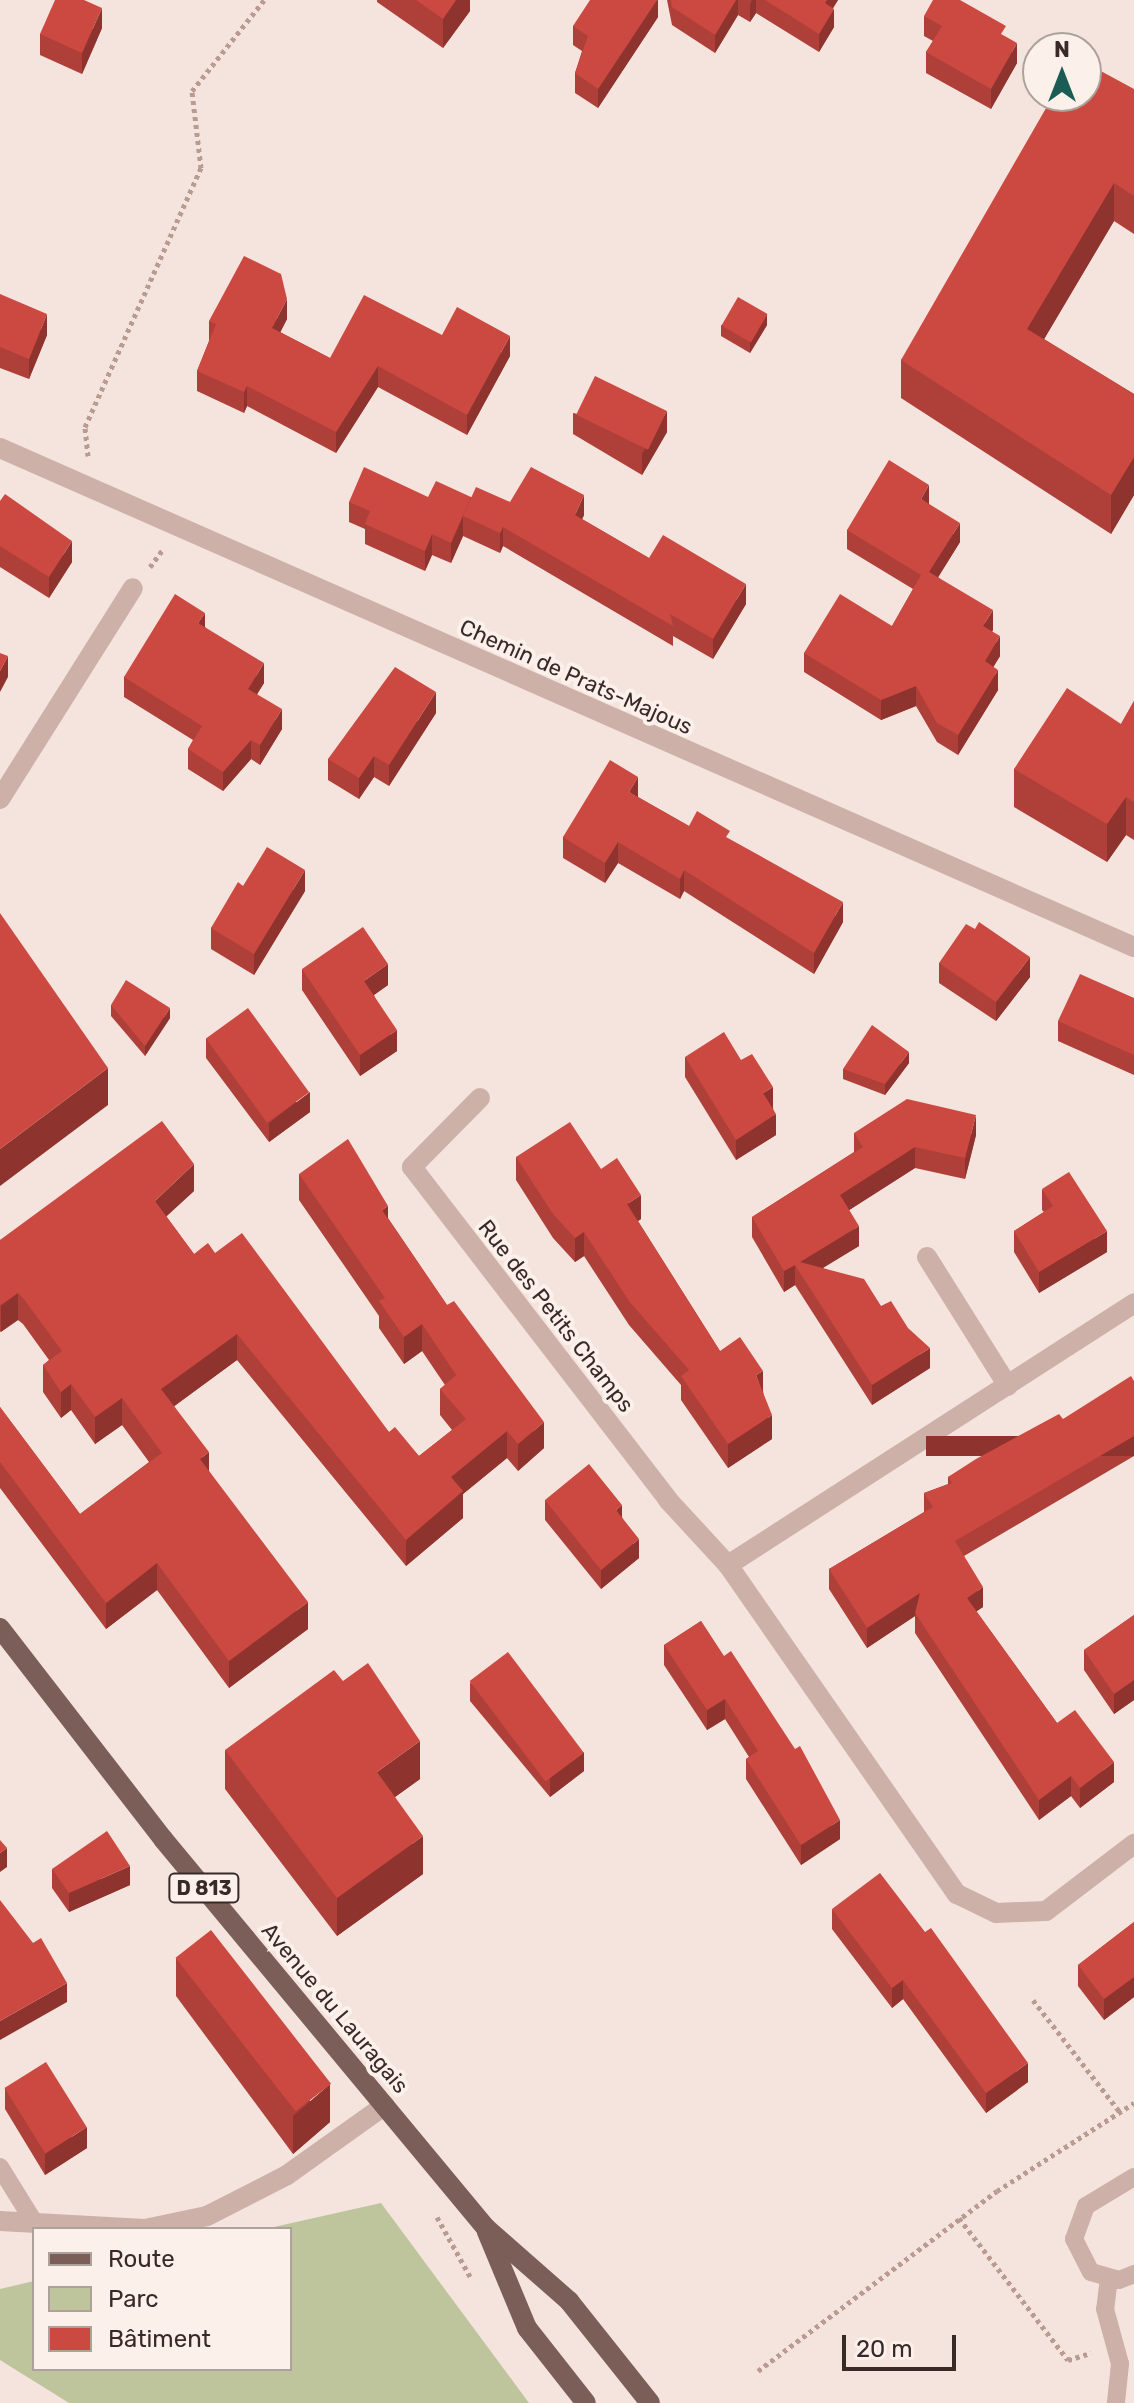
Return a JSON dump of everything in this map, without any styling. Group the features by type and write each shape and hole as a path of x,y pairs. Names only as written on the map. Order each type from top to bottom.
{"main road":[{"name":"Avenue du Lauragais","path":"0,1628 163,1839 486,2228 569,2301 650,2403"},
{"name":"Avenue du Lauragais","path":"486,2228 527,2328 586,2403"}],"street":[{"name":"Chemin de Prats-Majous","path":"0,448 173,527 1134,947"},
{"path":"0,799 133,588"},
{"name":"Rue des Petits Champs","path":"480,1098 412,1167 668,1500 728,1565 957,1894 996,1913 1046,1911 1134,1844"},
{"path":"927,1257 1008,1386"},
{"path":"728,1565 1134,1303"},
{"path":"155,2227 207,2216 287,2175 385,2105"},
{"path":"0,2221 113,2227"}],"lane":[{"path":"0,2167 34,2222"},
{"path":"1134,2177 1086,2206 1075,2227 1083,2264 1109,2278 1134,2274"},
{"path":"1109,2278 1105,2309 1117,2346 1116,2403"}],"path":[{"path":"91,464 85,427 201,168 192,91 264,0"},
{"path":"133,588 173,527"},
{"path":"1033,2000 1120,2112"},
{"path":"758,2371 959,2218 1134,2103"},
{"path":"959,2218 1068,2360 1117,2346"}],"green space":[{"path":"381,2203 529,2403 69,2403 0,2360 0,2289 32,2281 32,2371 292,2371 292,2227 274,2227"}],"building":[{"path":"55,0 84,0 102,8 82,53 40,34"},
{"path":"416,0 456,0 443,19"},
{"path":"590,0 657,0 598,89 575,73 588,36 573,26"},
{"path":"671,0 736,0 715,35 672,7"},
{"path":"765,0 827,0 825,3 834,9 819,34"},
{"path":"933,0 960,0 1006,26 1001,34 1017,43 991,89 926,52 942,26 924,16"},
{"path":"1102,72 1134,89 1134,196 1114,183 1027,329 1134,394 1134,457 1111,495 901,360 1044,112 1102,112"},
{"path":"244,256 281,274 287,299 272,328 330,358 364,295 442,335 457,307 510,336 467,415 378,366 336,432 247,386 244,392 197,371 216,324 209,321"},
{"path":"0,294 47,314 29,359 0,347"},
{"path":"738,297 767,314 751,343 722,326"},
{"path":"595,376 667,411 648,450 576,415"},
{"path":"889,460 929,485 921,499 960,523 929,572 993,610 983,626 1000,636 985,661 998,670 958,735 937,723 916,686 881,700 804,653 840,594 892,626 921,575 847,530"},
{"path":"364,467 428,497 436,481 471,497 451,543 432,534 425,551 365,524 370,511 349,502"},
{"path":"531,467 584,495 575,515 649,558 663,535 746,584 713,639 670,614 673,626 503,527 500,533 463,516 476,487 510,502"},
{"path":"5,494 72,541 49,577 0,546 0,501"},
{"path":"175,594 205,613 198,623 264,663 248,689 282,709 260,745 251,740 223,772 188,749 202,726 124,677"},
{"path":"0,653 8,656 0,671"},
{"path":"395,667 436,692 389,765 374,756 359,778 328,759"},
{"path":"1067,688 1121,724 1134,701 1134,802 1126,797 1107,824 1014,769"},
{"path":"610,760 638,777 629,792 689,826 697,811 730,831 726,837 843,902 814,953 684,870 680,879 618,842 605,863 563,837"},
{"path":"267,847 305,870 254,954 211,928 238,882 243,886"},
{"path":"0,913 108,1068 0,1149"},
{"path":"979,922 1030,957 996,1002 939,963 966,924 975,929"},
{"path":"363,927 388,964 364,981 397,1030 360,1055 302,969"},
{"path":"1080,974 1134,998 1134,1055 1058,1021"},
{"path":"126,980 170,1008 145,1046 111,1005"},
{"path":"248,1008 309,1092 267,1123 206,1039"},
{"path":"872,1025 909,1052 885,1084 843,1069"},
{"path":"724,1032 741,1060 752,1054 773,1087 763,1093 776,1114 736,1140 685,1057"},
{"path":"907,1099 976,1115 965,1158 915,1147 840,1195 859,1226 800,1262 864,1279 881,1306 891,1301 908,1328 930,1348 872,1385 795,1265 784,1271 752,1217 863,1147 854,1133"},
{"path":"162,1121 194,1164 155,1201 194,1254 208,1243 215,1253 242,1233 389,1432 395,1427 419,1456 466,1419 440,1389 456,1375 422,1324 404,1337 379,1301 385,1298 299,1174 348,1139 388,1206 382,1210 447,1305 454,1301 544,1422 518,1444 507,1431 451,1477 463,1491 406,1540 237,1334 161,1389 209,1452 200,1459 308,1602 229,1661 157,1563 106,1603 0,1462 0,1407 80,1514 162,1453 122,1398 95,1417 71,1384 61,1392 43,1365 62,1351 18,1293 0,1305 0,1240"},
{"path":"570,1122 601,1169 617,1158 641,1195 627,1204 720,1351 740,1337 763,1371 756,1375 772,1415 728,1444 681,1376 689,1370 629,1301 584,1232 575,1238 553,1214 516,1157"},
{"path":"1069,1172 1107,1231 1039,1272 1014,1231 1053,1206 1042,1189"},
{"path":"1131,1376 1134,1381 1134,1436 955,1541 983,1587 967,1598 1057,1723 1075,1710 1114,1762 1080,1788 1071,1776 1039,1800 915,1613 920,1593 867,1628 829,1569 933,1507 924,1493 952,1483 948,1477 976,1459 1059,1414 1063,1419"},
{"path":"589,1464 622,1505 616,1510 639,1539 601,1570 545,1500"},
{"path":"1134,1615 1134,1680 1114,1694 1084,1650"},
{"path":"701,1621 724,1656 731,1651 795,1749 800,1746 840,1820 801,1845 746,1759 758,1751 725,1699 707,1710 664,1645"},
{"path":"508,1652 584,1753 545,1782 470,1681"},
{"path":"368,1663 420,1741 377,1772 423,1836 337,1898 225,1750 334,1670 343,1681"},
{"path":"107,1831 130,1866 69,1893 52,1869"},
{"path":"0,1840 7,1848 0,1853"},
{"path":"880,1873 925,1932 931,1928 1028,2063 986,2093 903,1980 892,1988 832,1909"},
{"path":"0,1900 33,1943 41,1938 67,1983 0,2021"},
{"path":"1134,1922 1134,1977 1104,1999 1078,1965"},
{"path":"211,1930 331,2084 296,2111 176,1958"},
{"path":"46,2062 87,2127 45,2153 4,2088"}]}
